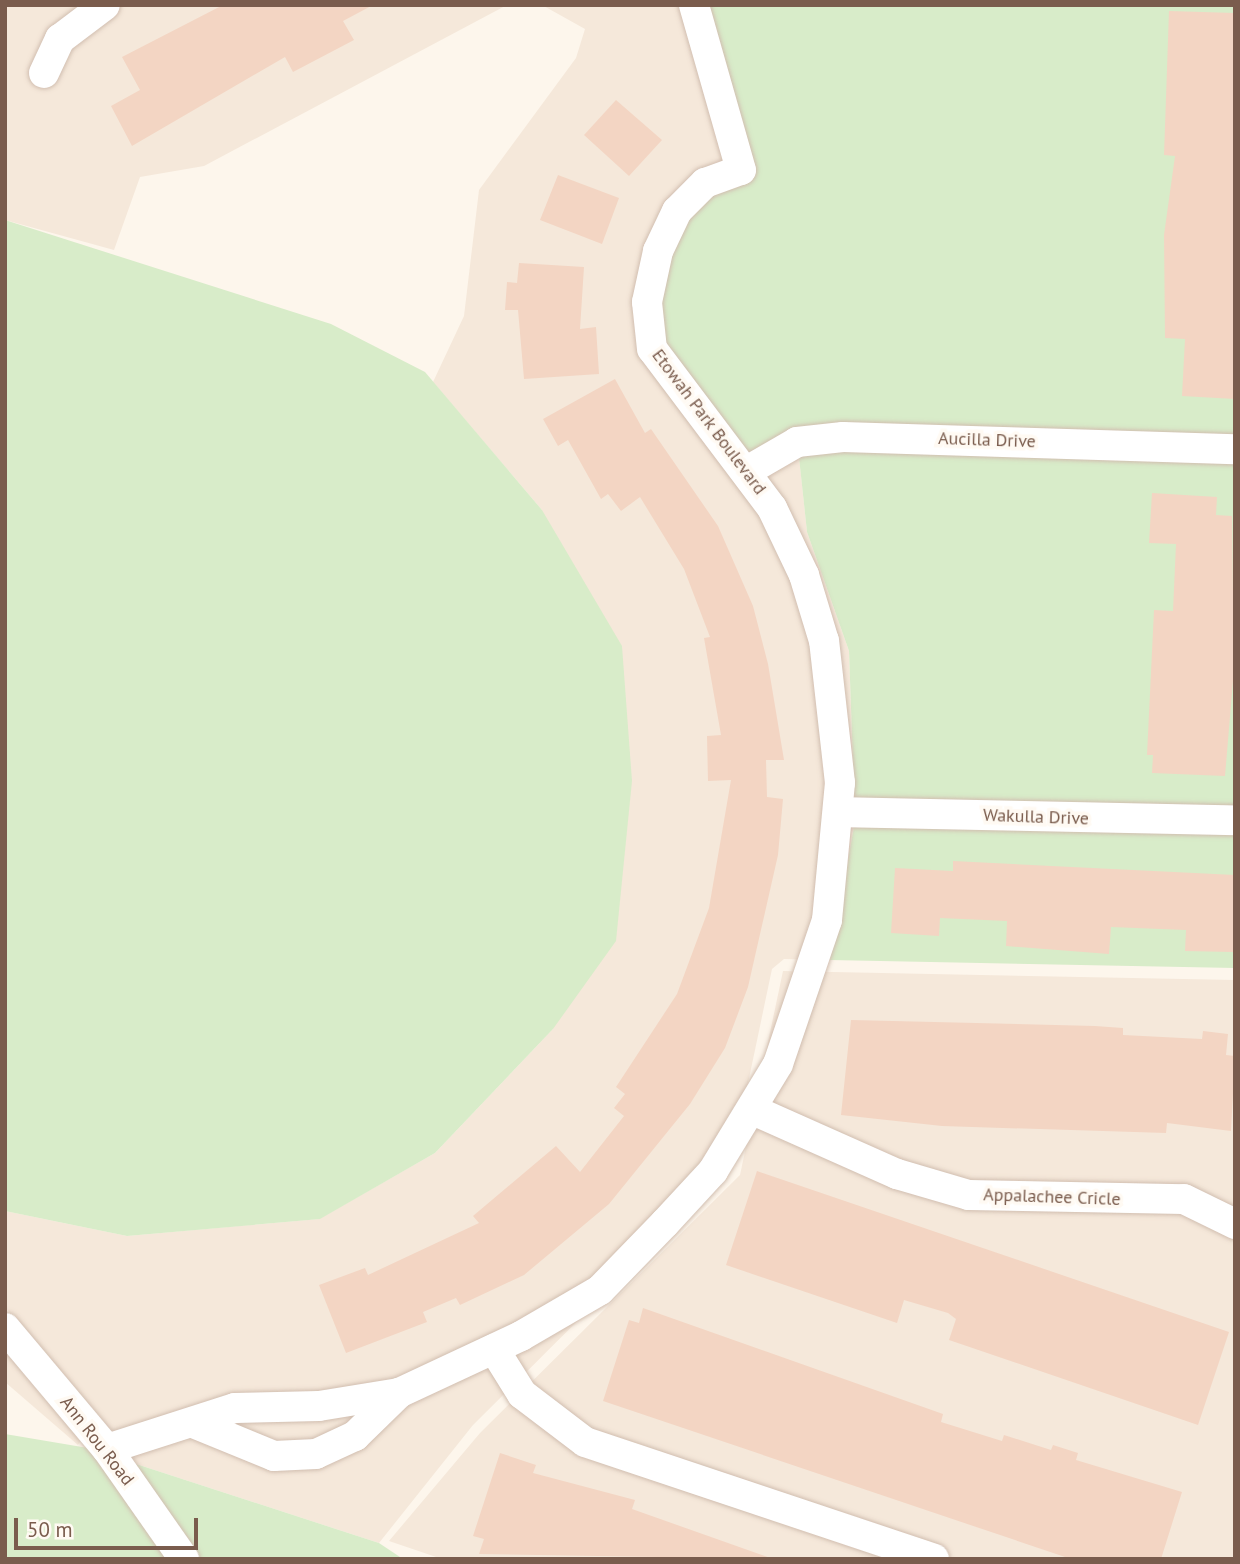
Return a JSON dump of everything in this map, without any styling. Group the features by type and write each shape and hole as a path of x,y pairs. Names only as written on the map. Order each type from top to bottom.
{"street":[{"path":"44,73 60,39 105,5"},
{"name":"Etowah Park Boulevard","path":"107,1450 196,1424 235,1408 326,1404 399,1393 494,1349 600,1290 713,1171 753,1110 808,990 827,920 838,811 824,641 804,575 747,471 652,349 647,302 657,251 677,211 705,183 741,170 694,5"},
{"name":"Aucilla Drive","path":"747,471 797,442 843,437 1235,449"},
{"name":"Wakulla Drive","path":"838,811 1235,820"},
{"name":"Appalachee Cricle","path":"753,1110 897,1174 969,1195 1184,1199 1235,1224"},
{"name":"Ann Rou Road","path":"5,1328 107,1450 184,1559"},
{"path":"494,1349 522,1394 585,1442 934,1559"},
{"name":"Etowah Park Boulevard","path":"196,1424 274,1456 316,1454 338,1444 387,1410 399,1393"},
{"path":"326,1404 338,1444"}],"shaded area":[{"path":"5,5 507,5 204,166 140,177 114,250 5,220"},
{"path":"542,5 704,5 798,447 807,532 849,651 855,821 830,960 784,959 772,969 730,1169 473,1425 379,1543 133,1463 5,1307 5,1211 127,1236 319,1219 435,1153 553,1029 542,510 433,382 464,316 479,190 576,58 585,29"},
{"path":"783,971 1235,980 1235,1559 442,1559 389,1541 480,1433 740,1175"},
{"path":"5,1348 81,1440 78,1445 5,1382"}],"green space":[{"path":"704,5 1235,5 1235,968 830,960 855,821 849,651 807,532 798,448 726,467 667,373 648,270 658,235 736,162"},
{"path":"5,220 331,324 425,372 542,510 622,646 632,781 616,941 553,1029 435,1153 320,1219 127,1236 5,1211"},
{"path":"5,1434 88,1448 167,1559 5,1559"},
{"path":"133,1463 379,1543 403,1559 201,1559"}],"building":[{"path":"223,5 373,5 343,21 354,40 293,72 285,57 132,146 111,106 140,90 122,57"},
{"path":"1169,11 1235,13 1235,399 1182,396 1185,339 1165,338 1164,235 1175,156 1164,155"},
{"path":"616,100 662,140 629,176 584,135"},
{"path":"558,175 619,198 602,244 540,220"},
{"path":"519,263 584,267 580,329 596,327 599,374 524,379 518,310 505,310 507,282 517,283"},
{"path":"615,379 645,433 651,429 718,526 753,606 768,664 784,760 766,760 767,797 783,799 778,855 748,987 725,1048 690,1104 609,1204 524,1275 460,1305 456,1298 423,1312 427,1322 346,1353 319,1285 365,1268 368,1275 479,1223 473,1216 556,1146 580,1172 624,1116 614,1108 625,1094 616,1087 677,994 709,908 731,780 708,781 707,736 721,735 704,638 710,637 684,569 640,497 621,511 608,494 601,499 568,440 558,446 543,419"},
{"path":"1152,493 1217,497 1216,515 1232,516 1234,669 1225,776 1152,773 1153,755 1147,755 1154,610 1173,611 1176,544 1149,543"},
{"path":"953,861 1235,875 1233,952 1185,951 1186,930 1111,927 1109,954 1006,946 1007,921 940,918 939,936 891,933 895,868 953,871"},
{"path":"851,1020 1095,1026 1123,1028 1123,1035 1202,1039 1203,1031 1228,1034 1226,1055 1235,1056 1231,1131 1167,1123 1166,1133 942,1126 841,1115"},
{"path":"757,1171 1229,1332 1198,1425 949,1340 956,1319 948,1313 904,1300 897,1323 726,1265"},
{"path":"643,1308 943,1414 941,1422 1002,1441 1004,1435 1051,1450 1053,1445 1078,1453 1076,1460 1182,1492 1161,1559 1071,1559 603,1401 629,1320 639,1323"},
{"path":"500,1453 536,1465 533,1473 635,1500 632,1509 773,1559 479,1554 484,1539 473,1536"}]}
